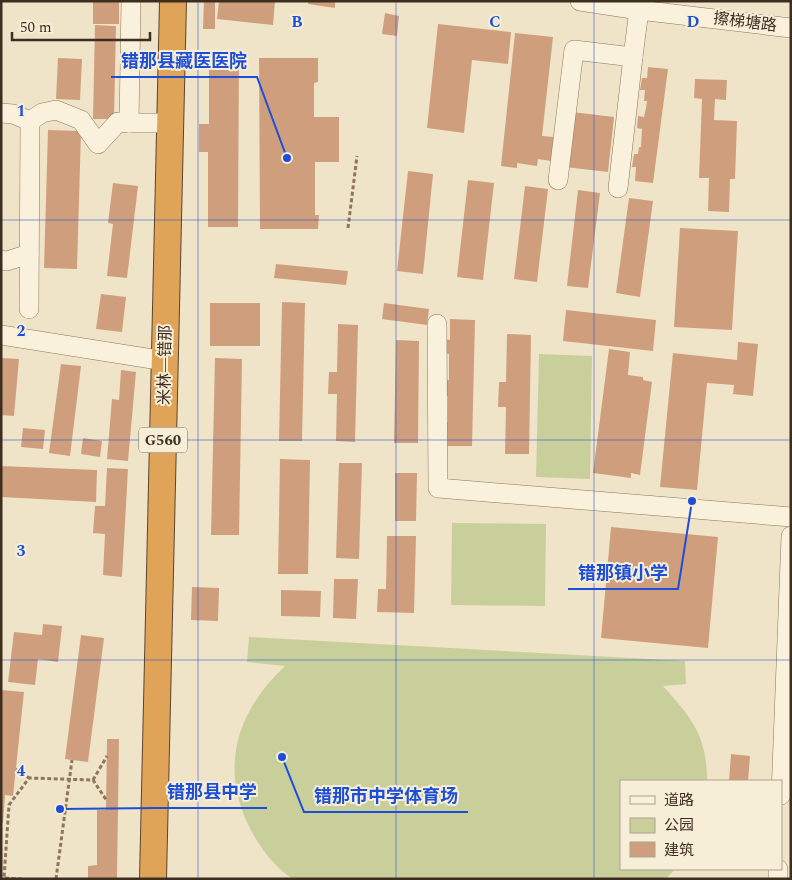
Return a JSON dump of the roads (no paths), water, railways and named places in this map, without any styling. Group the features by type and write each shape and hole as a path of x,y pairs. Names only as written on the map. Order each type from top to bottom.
{"highway":[{"name":"米林—错那","path":"153,879 173,1"}],"street":[{"path":"130,123 131,1"},
{"name":"擦梯塘路","path":"580,1 791,28"},
{"path":"618,188 639,10"},
{"path":"558,180 574,50 633,57"},
{"path":"30,121 42,113 56,110 80,120 98,144 118,122 170,123"},
{"path":"1,113 13,114 30,121"},
{"path":"29,309 30,121"},
{"path":"1,260 7,261 29,254"},
{"path":"437,324 438,488 791,517"},
{"path":"1,336 165,361"},
{"path":"782,780 791,536"}],"place":[{"name":"错那县藏医医院","path":"287,158"},
{"name":"错那镇小学","path":"692,501"},
{"name":"错那市中学体育场","path":"282,757"},
{"name":"错那县中学","path":"60,809"}]}
